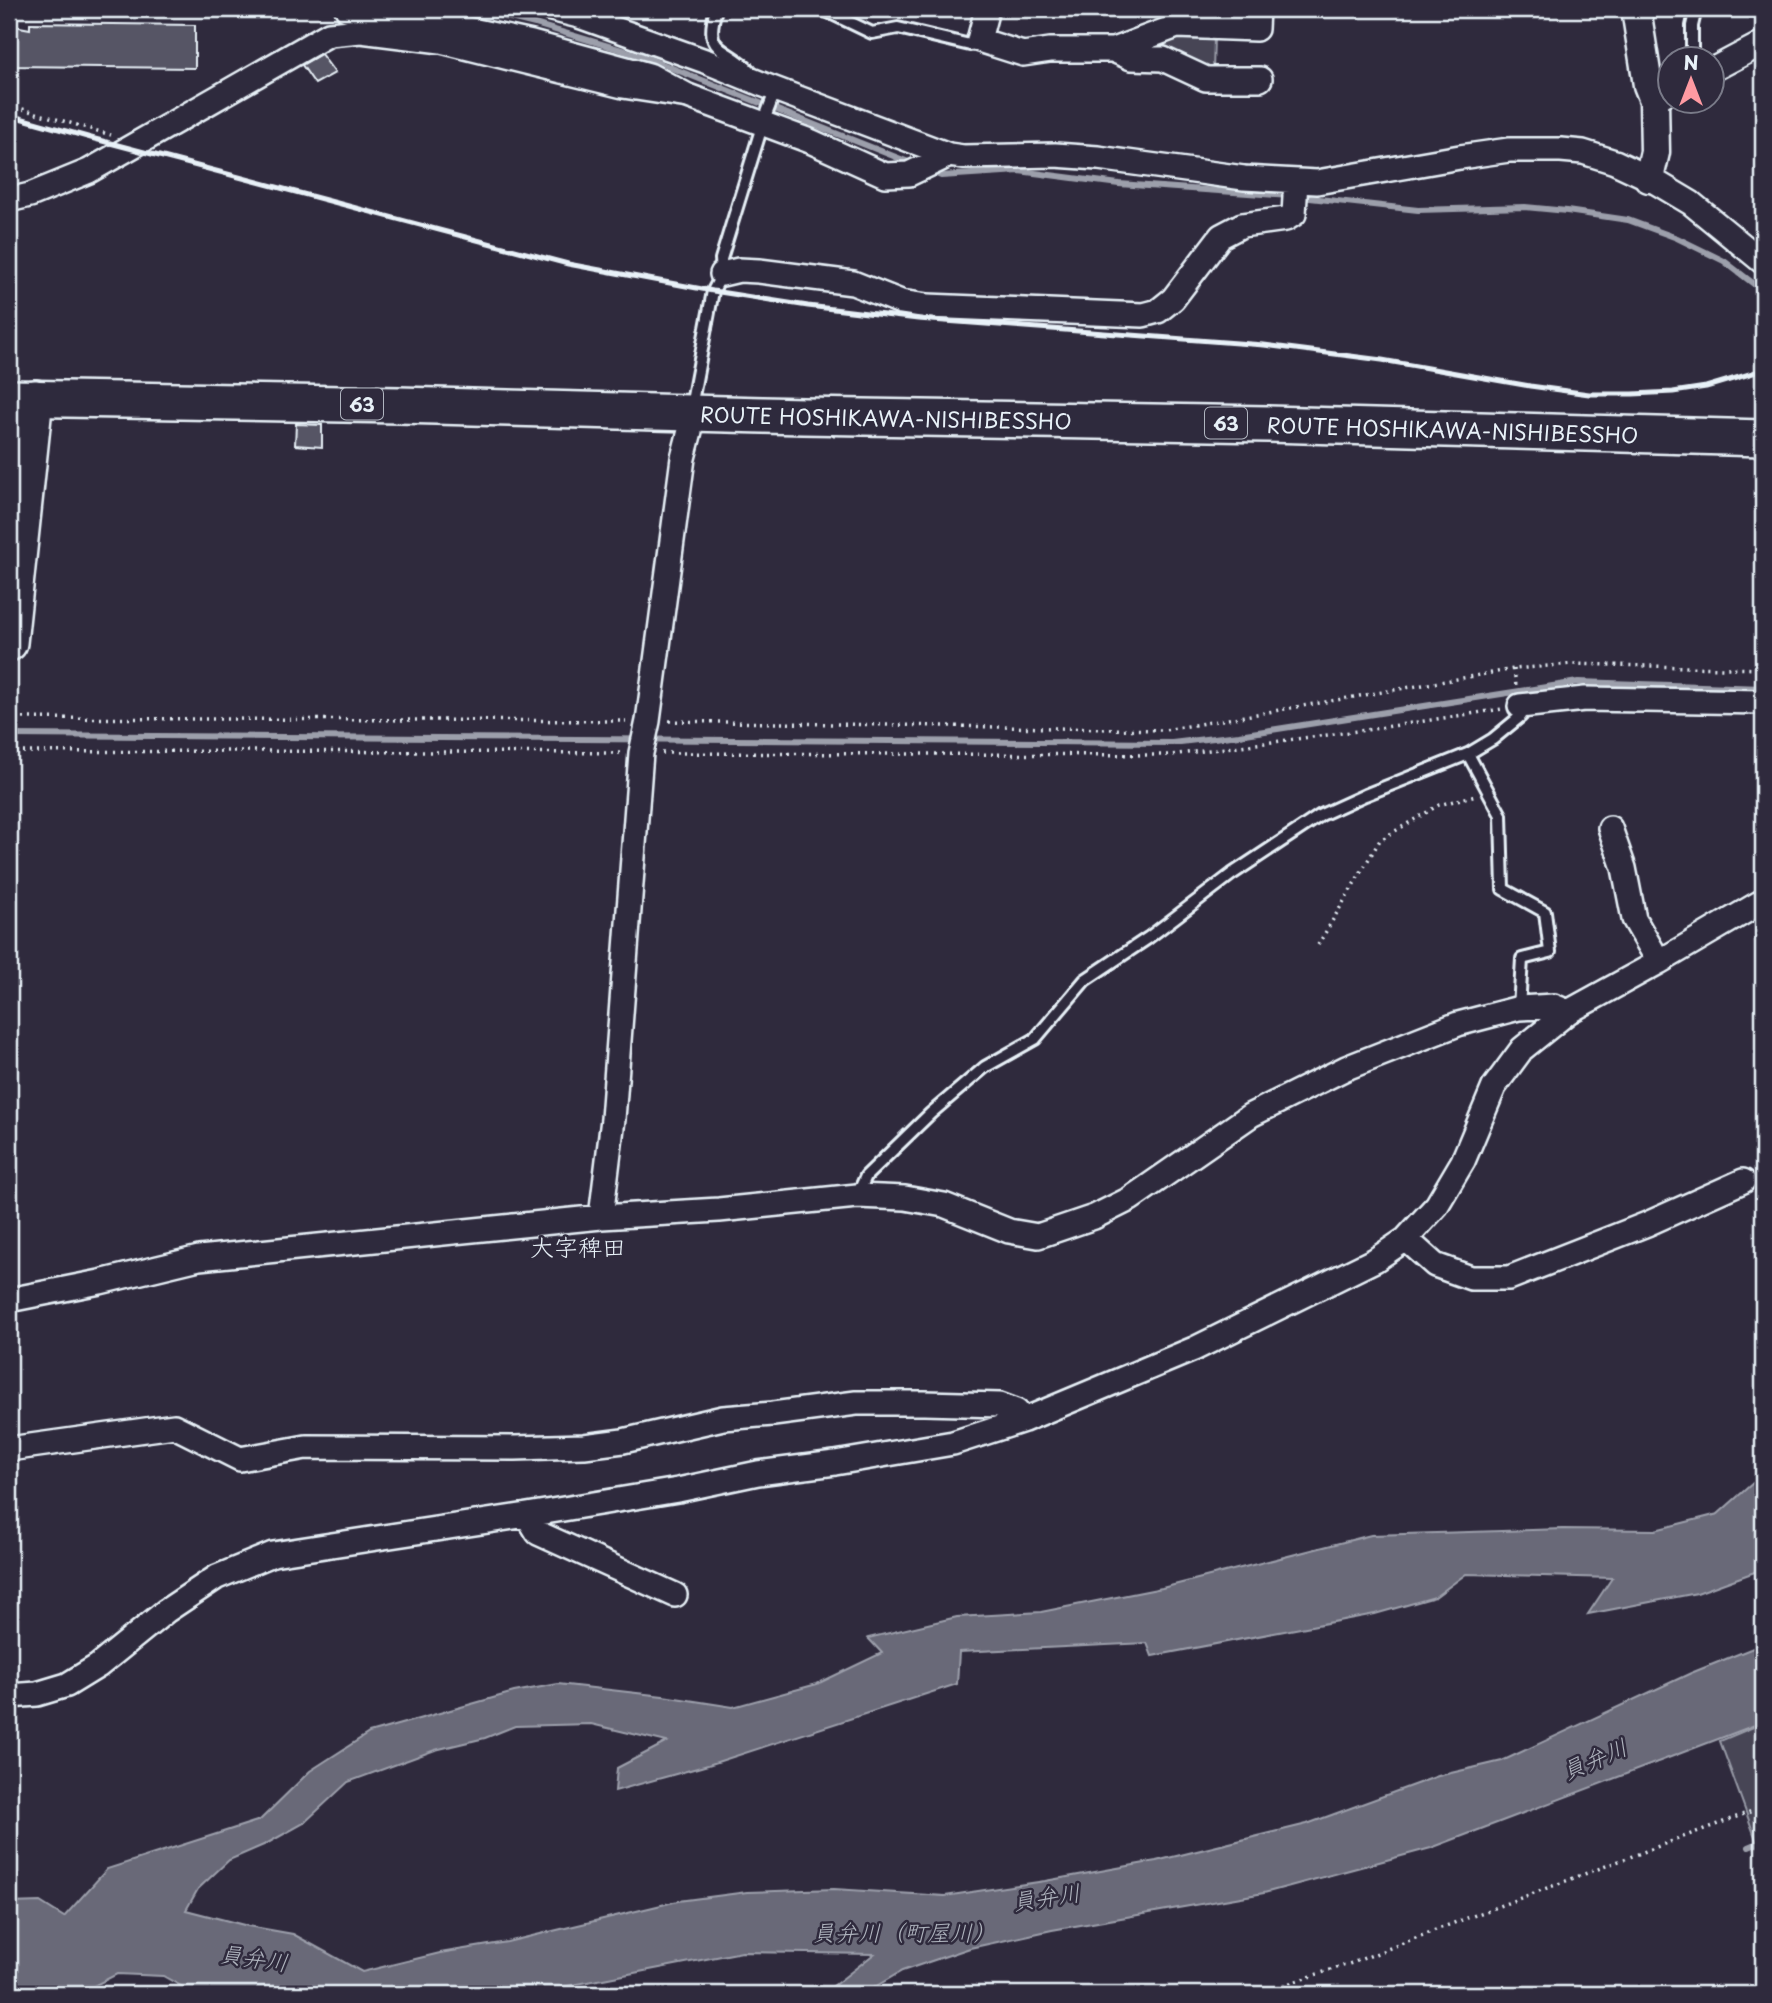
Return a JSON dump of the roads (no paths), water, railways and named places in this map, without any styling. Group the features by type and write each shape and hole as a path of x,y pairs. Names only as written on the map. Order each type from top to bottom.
{"main road":[{"name":"ROUTE HOSHIKAWA-NISHIBESSHO","path":"22,398 1255,424 1763,438"},
{"path":"9,643 22,398"}],"street":[{"path":"347,9 426,15 649,75 688,96"},
{"path":"551,9 579,16 705,61 770,92 943,158"},
{"path":"987,9 979,40 1023,54 1050,50 1113,50 1177,26 1256,29 1257,9"},
{"path":"1636,9 1648,85 1656,91"},
{"path":"9,200 30,195 89,171 329,34 360,31 441,41 623,86 688,96 764,118 886,174 909,174 943,158 1035,155 1098,158 1189,172 1317,182 1509,150 1583,152 1615,162 1649,178 1691,203 1763,262"},
{"path":"1726,64 1763,43"},
{"path":"1113,50 1131,58 1163,60 1206,79 1260,79"},
{"path":"1649,178 1659,116"},
{"path":"722,274 738,270 759,271 853,283 901,302 927,306 1143,314 1158,311 1173,299 1221,236 1242,225 1286,219 1294,215 1296,181"},
{"path":"601,1217 613,1119 644,738 683,458 690,431 690,413"},
{"path":"1520,706 1585,699 1763,702"},
{"path":"1609,828 1624,869 1634,919 1659,962"},
{"path":"9,1696 37,1694 67,1685 98,1666 166,1611 217,1577 273,1554 527,1516 758,1473 954,1443 1024,1420 1194,1349 1375,1260 1406,1239 1437,1205 1463,1161 1494,1087 1522,1049 1568,1012 1763,901"},
{"path":"9,1300 199,1258 601,1217 719,1210 857,1196 905,1198 944,1205 1009,1231 1038,1236 1094,1217 1130,1199 1251,1115 1346,1068 1458,1024 1519,1009 1553,1006 1568,1012"},
{"path":"1406,1239 1435,1265 1471,1278 1509,1278 1647,1224 1743,1181"},
{"path":"9,1449 174,1426 240,1459 306,1447 584,1446 623,1441 723,1418 856,1403 1000,1405 1016,1411 1024,1420"},
{"path":"527,1516 538,1533 675,1595"}],"lane":[{"path":"690,413 713,291 722,274 721,259 770,92 745,66 718,48 711,37 711,25 716,9"},
{"path":"822,9 872,33 898,28 970,45 982,41"},
{"path":"1692,46 1692,26 1696,9"},
{"path":"857,1196 866,1176 931,1113 985,1067 1035,1038 1085,980 1148,938 1232,874 1321,815 1468,754 1493,739 1521,716 1520,706"},
{"path":"1468,754 1501,815 1503,889 1545,912 1550,952 1522,959 1519,1009"}],"water":[{"path":"1763,1474 1763,1569 1697,1593 1588,1614 1612,1578 1466,1574 1435,1597 1375,1614 1152,1656 1147,1643 959,1652 957,1684 708,1765 615,1791 617,1768 667,1742 591,1724 515,1726 485,1738 435,1750 348,1782 304,1823 229,1860 198,1889 186,1910 293,1934 362,1972 440,1953 507,1942 678,1901 747,1892 834,1889 945,1896 1045,1881 1156,1861 1307,1824 1438,1776 1502,1761 1691,1673 1763,1644 1763,1722 1431,1848 1264,1893 1052,1930 970,1948 902,1971 863,1994 823,1994 874,1954 742,1952 526,1994 239,1994 190,1991 163,1976 117,1974 84,1991 43,1991 9,1983 9,1903 40,1902 64,1917 107,1869 260,1820 310,1771 369,1733 514,1692 558,1684 733,1707 817,1684 882,1653 868,1638 957,1617 1041,1612 1162,1588 1371,1535 1563,1529 1655,1530 1718,1514"}],"waterway":[{"path":"473,9 535,24 639,55 916,165"},
{"path":"929,171 941,176 1019,171 1119,184 1290,196"},
{"path":"1301,197 1418,210 1525,207 1628,220 1677,238 1724,261 1763,291"},
{"path":"9,735 1172,743 1578,682 1763,688"},
{"path":"1749,1847 1763,1841"}],"railway":[{"path":"9,115 568,264 808,306 918,319 1264,345 1382,360 1589,394 1673,392 1706,387 1763,370"}],"district":[{"name":"大字稗田","path":"578,1246"}],"water label":[{"name":"員弁川","path":"1594,1758"},
{"name":"員弁川","path":"1046,1896"},
{"name":"員弁川（町屋川）","path":"904,1931"},
{"name":"員弁川","path":"254,1957"}]}
